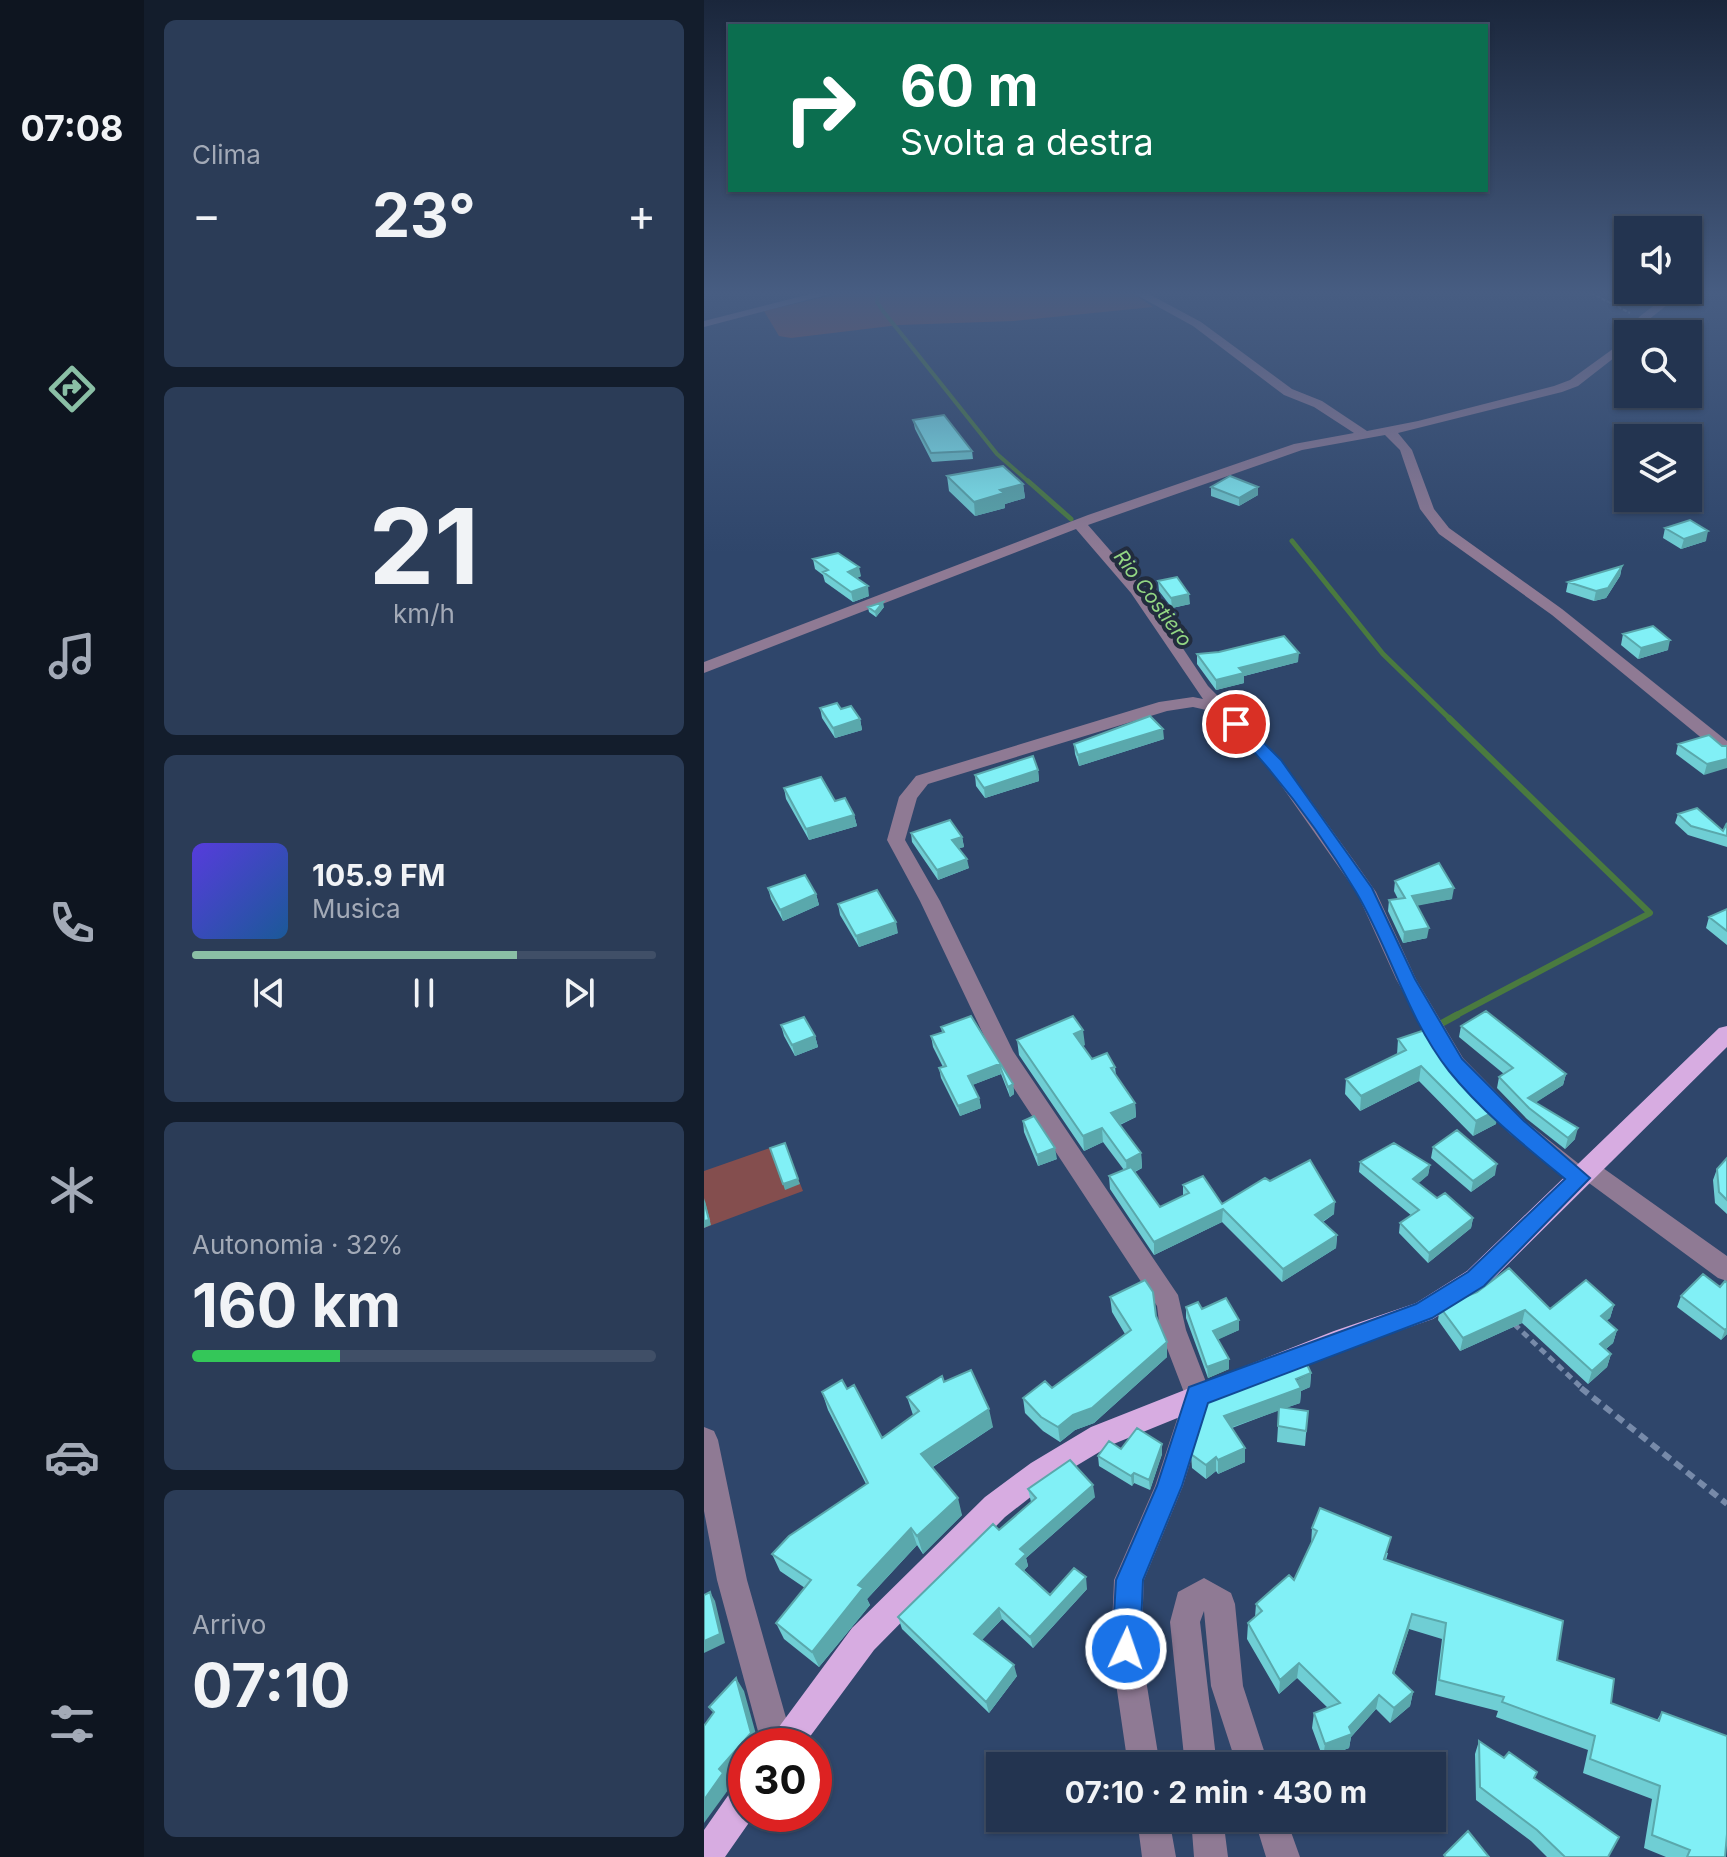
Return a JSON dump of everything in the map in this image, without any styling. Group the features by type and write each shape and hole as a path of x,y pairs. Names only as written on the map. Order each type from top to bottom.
{"main road":[{"path":"795,1728 863,1639 995,1507 1041,1472 1101,1436 1198,1395 1424,1311 1476,1279 1727,1034"},
{"path":"705,1857 728,1824"}],"street":[{"path":"1271,380 1288,392 1318,404 1364,434"},
{"path":"704,668 1079,524 1299,447 1388,431 1558,389 1578,380"},
{"path":"1388,431 1401,439 1433,519 1451,536 1532,592 1727,750"},
{"path":"1079,524 1137,590 1202,689 1275,764 1366,892 1406,979 1455,1064 1517,1127 1727,1270"},
{"path":"1142,1752 1126,1649 1129,1580 1169,1486 1198,1395 1173,1330 1169,1303 1004,1055 930,901 896,840 908,797 922,780 1165,706 1193,702 1222,709"},
{"path":"704,1440 732,1580 776,1728"},
{"path":"1199,1752 1185,1622 1189,1603 1204,1593 1220,1604 1227,1686 1248,1752"},
{"path":"1155,1832 1159,1857"},
{"path":"1208,1832 1211,1857"},
{"path":"1275,1832 1283,1857"}],"path":[{"path":"1510,1319 1559,1371 1609,1414 1727,1504"}],"shaded area":[{"path":"784,1143 803,1191 704,1228 704,1171"}],"building":[{"path":"944,415 972,451 931,453 913,420"},
{"path":"1003,466 1023,484 974,502 947,476"},
{"path":"1230,476 1258,487 1239,498 1211,487"},
{"path":"1690,520 1708,531 1684,539 1665,528"},
{"path":"838,553 859,567 848,572 868,586 851,592 823,572 828,570 813,559"},
{"path":"1622,566 1608,588 1596,591 1568,582"},
{"path":"1177,577 1189,594 1171,598 1158,581"},
{"path":"883,602 875,612 868,607"},
{"path":"1653,626 1670,640 1641,648 1623,634"},
{"path":"1284,636 1299,653 1239,668 1244,673 1216,680 1197,654 1219,652"},
{"path":"837,703 841,709 851,706 860,719 833,728 820,708"},
{"path":"1150,716 1163,729 1078,755 1074,744"},
{"path":"1709,735 1722,746 1727,746 1727,759 1707,764 1678,744"},
{"path":"1033,756 1038,770 984,788 975,775"},
{"path":"821,777 835,801 845,798 854,815 806,829 784,788"},
{"path":"1697,808 1723,831 1727,823 1727,836 1691,826 1678,814"},
{"path":"950,820 962,837 952,840 967,859 937,870 911,833"},
{"path":"1439,863 1454,888 1412,896 1429,928 1404,932 1389,900 1405,898 1395,881"},
{"path":"805,875 816,894 780,910 768,888"},
{"path":"877,890 896,922 856,936 838,904"},
{"path":"1727,909 1727,931 1709,917"},
{"path":"1486,1011 1566,1074 1528,1098 1578,1128 1568,1138 1529,1108 1499,1077 1513,1068 1461,1026"},
{"path":"971,1016 1013,1084 1008,1087 999,1064 968,1076 979,1098 958,1106 939,1068 946,1066 931,1036 944,1032 941,1027"},
{"path":"1073,1016 1083,1030 1074,1034 1092,1059 1107,1053 1115,1067 1111,1068 1135,1103 1111,1113 1141,1153 1126,1161 1102,1128 1083,1136 1017,1040"},
{"path":"804,1017 815,1036 792,1045 781,1025"},
{"path":"1431,1028 1447,1057 1499,1109 1476,1121 1421,1066 1361,1096 1346,1079 1406,1050 1398,1039"},
{"path":"1034,1116 1055,1148 1037,1155 1023,1121"},
{"path":"1457,1130 1497,1164 1473,1181 1433,1147"},
{"path":"785,1143 798,1179 783,1184 770,1148"},
{"path":"1394,1143 1430,1165 1413,1179 1437,1198 1445,1193 1473,1218 1429,1253 1400,1223 1419,1210 1360,1162"},
{"path":"1727,1158 1727,1200 1719,1192 1717,1169"},
{"path":"1310,1160 1335,1202 1315,1215 1337,1235 1283,1269 1223,1209 1154,1242 1109,1176 1131,1167 1160,1207 1189,1193 1183,1185 1203,1176 1222,1204 1265,1178 1270,1181"},
{"path":"704,1201 709,1220 704,1221"},
{"path":"1509,1268 1550,1309 1586,1280 1614,1305 1601,1316 1617,1330 1600,1344 1611,1354 1592,1371 1525,1310 1463,1338 1440,1307 1477,1292"},
{"path":"1703,1274 1720,1287 1725,1281 1727,1283 1725,1330 1681,1296"},
{"path":"1145,1280 1153,1292 1156,1316 1167,1342 1092,1408 1073,1415 1058,1427 1041,1417 1023,1398 1045,1381 1052,1388 1131,1330 1110,1297"},
{"path":"1226,1298 1239,1320 1213,1331 1229,1359 1207,1367 1186,1307 1198,1302 1202,1309"},
{"path":"1303,1356 1311,1373 1296,1379 1301,1388 1224,1416 1245,1448 1218,1460 1216,1457 1206,1465 1191,1454 1209,1396"},
{"path":"971,1370 989,1409 921,1454 958,1498 917,1536 911,1528 858,1585 863,1588 812,1652 776,1623 811,1580 772,1554 789,1536 868,1483 822,1392 842,1380 847,1389 854,1385 882,1438 919,1411 907,1397 942,1376 944,1382"},
{"path":"1279,1407 1308,1411 1306,1431 1278,1426"},
{"path":"1137,1428 1162,1444 1149,1480 1134,1473 1131,1476 1098,1456 1109,1441 1121,1449"},
{"path":"1070,1460 1093,1485 1020,1549 1026,1554 1016,1564 1050,1595 1074,1568 1086,1577 1030,1637 999,1608 974,1634 1014,1665 986,1702 898,1617 993,1524 999,1530 1036,1498 1028,1489"},
{"path":"1320,1508 1391,1537 1384,1559 1563,1621 1557,1660 1614,1679 1611,1703 1659,1721 1662,1712 1727,1736 1725,1857 1687,1857 1690,1850 1652,1835 1660,1786 1590,1759 1595,1736 1502,1702 1504,1697 1439,1680 1446,1623 1412,1614 1393,1673 1413,1692 1394,1708 1379,1695 1349,1727 1352,1734 1325,1744 1314,1713 1340,1703 1299,1663 1280,1680 1248,1623 1262,1611 1256,1604 1289,1575 1294,1580 1317,1531 1312,1528"},
{"path":"710,1592 720,1634 704,1641 704,1595"},
{"path":"736,1678 750,1728 728,1728 728,1759 719,1769 723,1773 704,1800 704,1726 714,1712 709,1707"},
{"path":"1479,1741 1504,1758 1509,1752 1537,1772 1534,1778 1619,1837 1608,1857 1565,1857 1537,1830 1480,1787"},
{"path":"1468,1831 1489,1857 1446,1857 1444,1855"}],"waterway":[{"path":"938,380 997,454 1030,483"},
{"path":"1028,481 1071,519"},
{"path":"1292,541 1383,654 1451,720"},
{"path":"1449,718 1650,913 1453,1017"},
{"path":"1435,1027 1457,1015"}],"route":[{"path":"1126,1649 1129,1580 1169,1486 1181,1443 1197,1407 1198,1395 1424,1311 1476,1279 1580,1178 1517,1127 1455,1064 1406,979 1366,892 1275,764 1236,724"}],"water label":[{"name":"Rio Costiero","path":"1153,598"}]}
